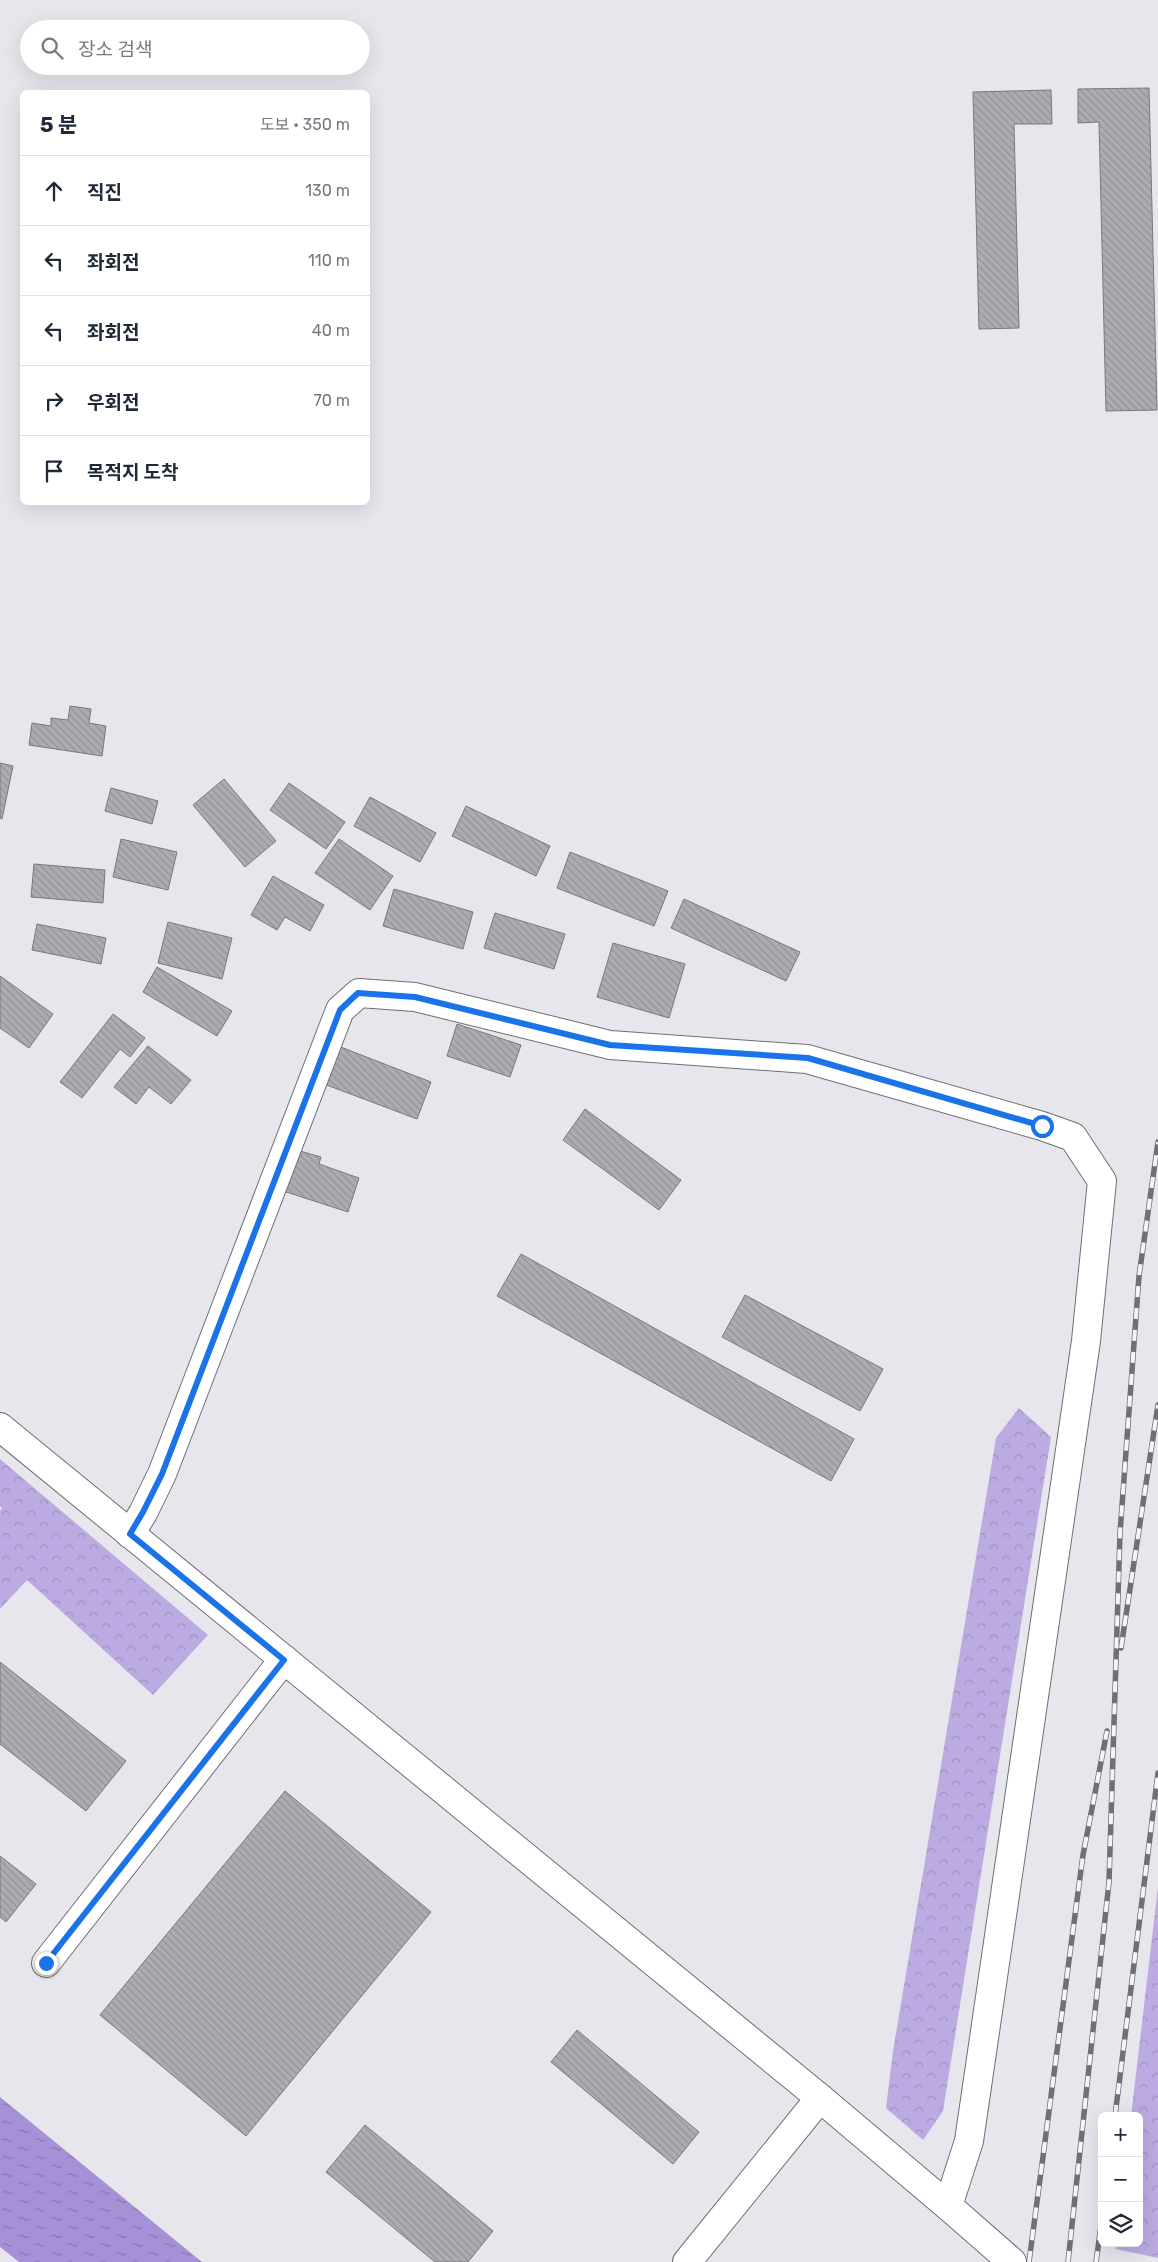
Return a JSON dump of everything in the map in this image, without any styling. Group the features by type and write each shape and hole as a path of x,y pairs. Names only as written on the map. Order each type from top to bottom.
{"street":[{"path":"130,1534 162,1474 340,1010 358,993 415,997 610,1045 808,1058 1042,1126 1073,1138 1102,1181 1086,1341 969,2140 948,2206"},
{"path":"0,1427 820,2098 1012,2262"},
{"path":"46,1963 284,1660"},
{"path":"687,2262 820,2098"}],"green space":[{"path":"1019,1408 1051,1437 943,2111 923,2140 886,2108 893,2051 996,1438"},
{"path":"0,1459 208,1635 153,1695 27,1580 0,1609 0,1511 2,1508 0,1506"},
{"path":"1158,1887 1158,2258 1116,2249 1116,2247 1143,2247 1143,2112 1131,2112"}],"water":[{"path":"0,2097 202,2262 19,2262 0,2247"}],"building":[{"path":"1149,88 1157,410 1106,411 1099,122 1078,123 1078,89"},
{"path":"1051,90 1052,124 1014,124 1019,328 979,329 973,92"},
{"path":"70,706 91,709 89,723 106,726 102,756 29,745 32,723 51,726 51,718 68,720"},
{"path":"0,763 13,766 2,819 0,818"},
{"path":"224,779 276,841 245,867 193,805"},
{"path":"289,783 345,822 326,849 270,810"},
{"path":"111,788 158,801 152,824 105,811"},
{"path":"370,797 436,833 420,862 354,826"},
{"path":"466,806 550,846 536,876 452,836"},
{"path":"121,839 177,852 168,890 113,877"},
{"path":"339,839 393,876 370,910 315,873"},
{"path":"570,852 668,891 654,926 557,888"},
{"path":"34,864 105,870 103,903 31,897"},
{"path":"273,876 324,905 310,931 285,917 277,930 251,915"},
{"path":"394,889 473,912 463,949 383,926"},
{"path":"684,899 800,952 786,981 671,928"},
{"path":"495,913 565,934 554,969 484,948"},
{"path":"168,922 232,938 222,979 158,963"},
{"path":"37,924 106,938 101,964 32,950"},
{"path":"613,943 685,964 669,1018 597,997"},
{"path":"157,967 232,1011 217,1036 143,992"},
{"path":"0,976 53,1014 29,1048 0,1028"},
{"path":"113,1014 145,1038 130,1057 120,1049 82,1098 60,1082"},
{"path":"457,1024 521,1045 510,1077 447,1056"},
{"path":"148,1046 191,1080 171,1104 149,1087 136,1104 114,1087"},
{"path":"338,1046 431,1082 417,1119 324,1084"},
{"path":"585,1109 681,1180 659,1210 563,1140"},
{"path":"293,1149 321,1157 319,1164 359,1178 348,1212 280,1190"},
{"path":"521,1254 854,1439 831,1481 497,1296"},
{"path":"745,1295 883,1369 860,1411 722,1337"},
{"path":"0,1662 126,1761 86,1811 0,1744"},
{"path":"285,1791 431,1912 246,2136 100,2015"},
{"path":"0,1856 36,1884 6,1922 0,1917"},
{"path":"577,2030 699,2132 673,2164 551,2062"},
{"path":"365,2125 493,2231 468,2262 435,2262 326,2172"}],"railway":[{"path":"1068,2262 1109,1882 1120,1533 1139,1276 1158,1142"},
{"path":"1121,1648 1158,1405"},
{"path":"1029,2262 1083,1855 1107,1731"},
{"path":"1116,2112 1158,1773"},
{"path":"1096,2262 1098,2247"}],"route":[{"path":"46,1963 284,1660 130,1534 162,1474 340,1010 358,993 415,997 610,1045 808,1058 1042,1126"}]}
